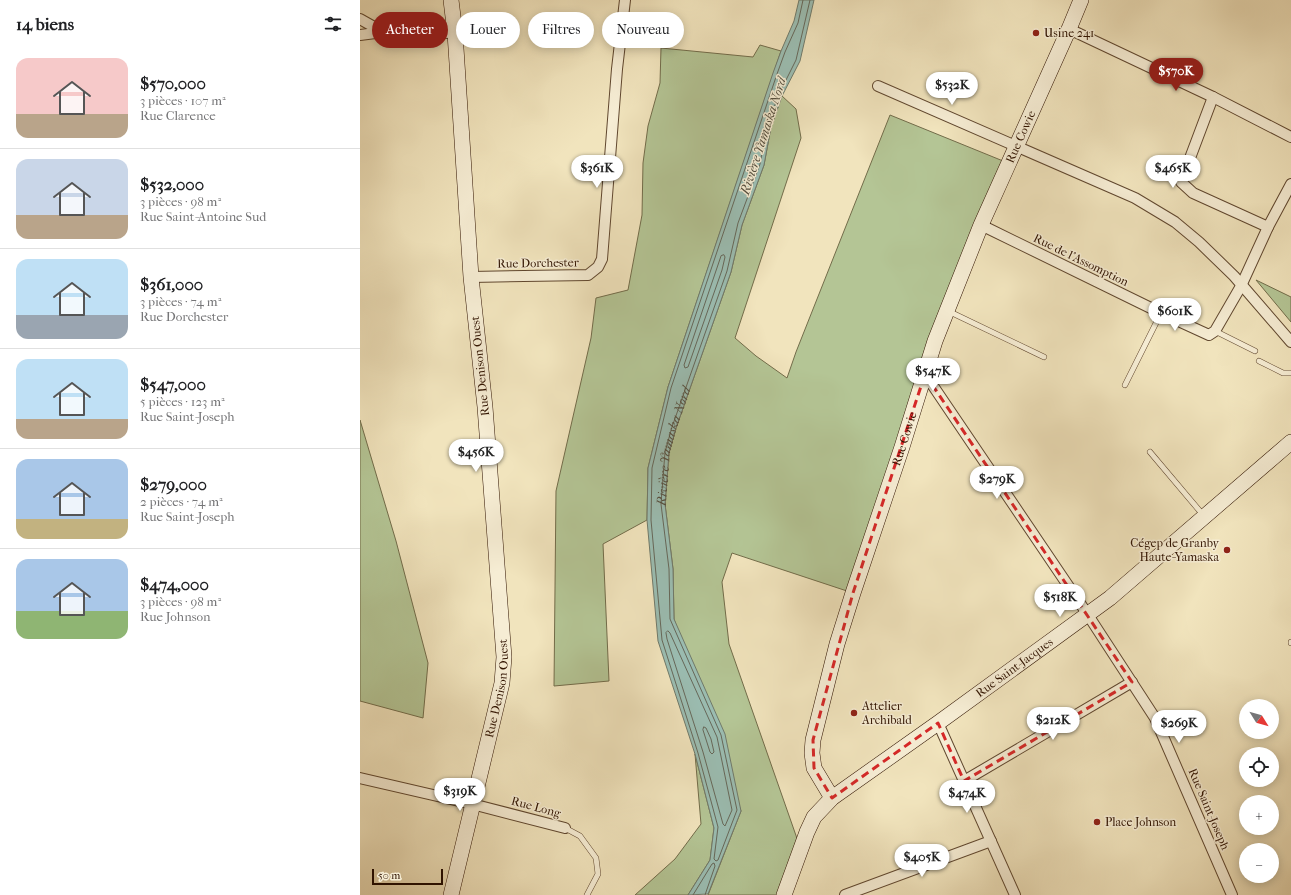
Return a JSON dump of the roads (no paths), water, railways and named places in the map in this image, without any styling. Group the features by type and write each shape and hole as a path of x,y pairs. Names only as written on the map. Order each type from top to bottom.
{"street":[{"name":"Rue Denison Ouest","path":"451,0 455,33 471,278 484,407 504,657 502,683 451,895"},
{"name":"Rue Dorchester","path":"471,278 588,275 598,267 602,259 617,69 625,0"},
{"name":"Rue Cowie","path":"832,798 814,768 812,753 813,740 844,622 902,447 935,341 981,224 1081,0"},
{"path":"360,19 372,26"},
{"path":"1069,29 1213,97 1291,137"},
{"path":"360,35 372,33"},
{"path":"448,33 455,33"},
{"path":"878,86 1017,145 1136,198 1175,222 1199,242 1234,276 1241,286 1291,342"},
{"path":"1213,97 1181,182 1193,193 1268,227"},
{"path":"1215,332 1241,286 1268,227 1291,184"},
{"name":"Rue de l'Assomption","path":"981,224 1161,314 1209,336 1215,332"},
{"name":"Rue Saint-Joseph","path":"925,374 1088,615 1155,718 1232,895"},
{"name":"Rue Saint-Jacques","path":"784,895 814,817 832,798 1110,598 1291,442"},
{"path":"964,781 1132,682"},
{"path":"938,723 1015,895"},
{"name":"Rue Long","path":"360,778 472,804 565,828"},
{"path":"845,895 991,841"}],"lane":[{"path":"947,311 1044,356"},
{"path":"1125,385 1161,314"},
{"path":"1215,332 1255,352"},
{"path":"1259,361 1283,373 1291,373"},
{"path":"1150,452 1204,517"},
{"path":"565,828 580,836 596,858 598,874 587,895"}],"water":[{"name":"Rivière Yamaska Nord","path":"799,0 814,0 800,61 782,96 771,127 764,165 742,225 731,272 676,428 669,453 665,504 673,569 674,619 725,734 741,811 708,894 688,895 710,860 714,828 695,754 658,641 647,520 648,468 668,387 773,73 794,21"}],"place":[{"name":"Usine 241","path":"1036,33"},
{"name":"Cégep de Granby Haute-Yamaska","path":"1227,550"},
{"name":"Attelier Archibald","path":"854,713"},
{"name":"Place Johnson","path":"1097,822"}]}
